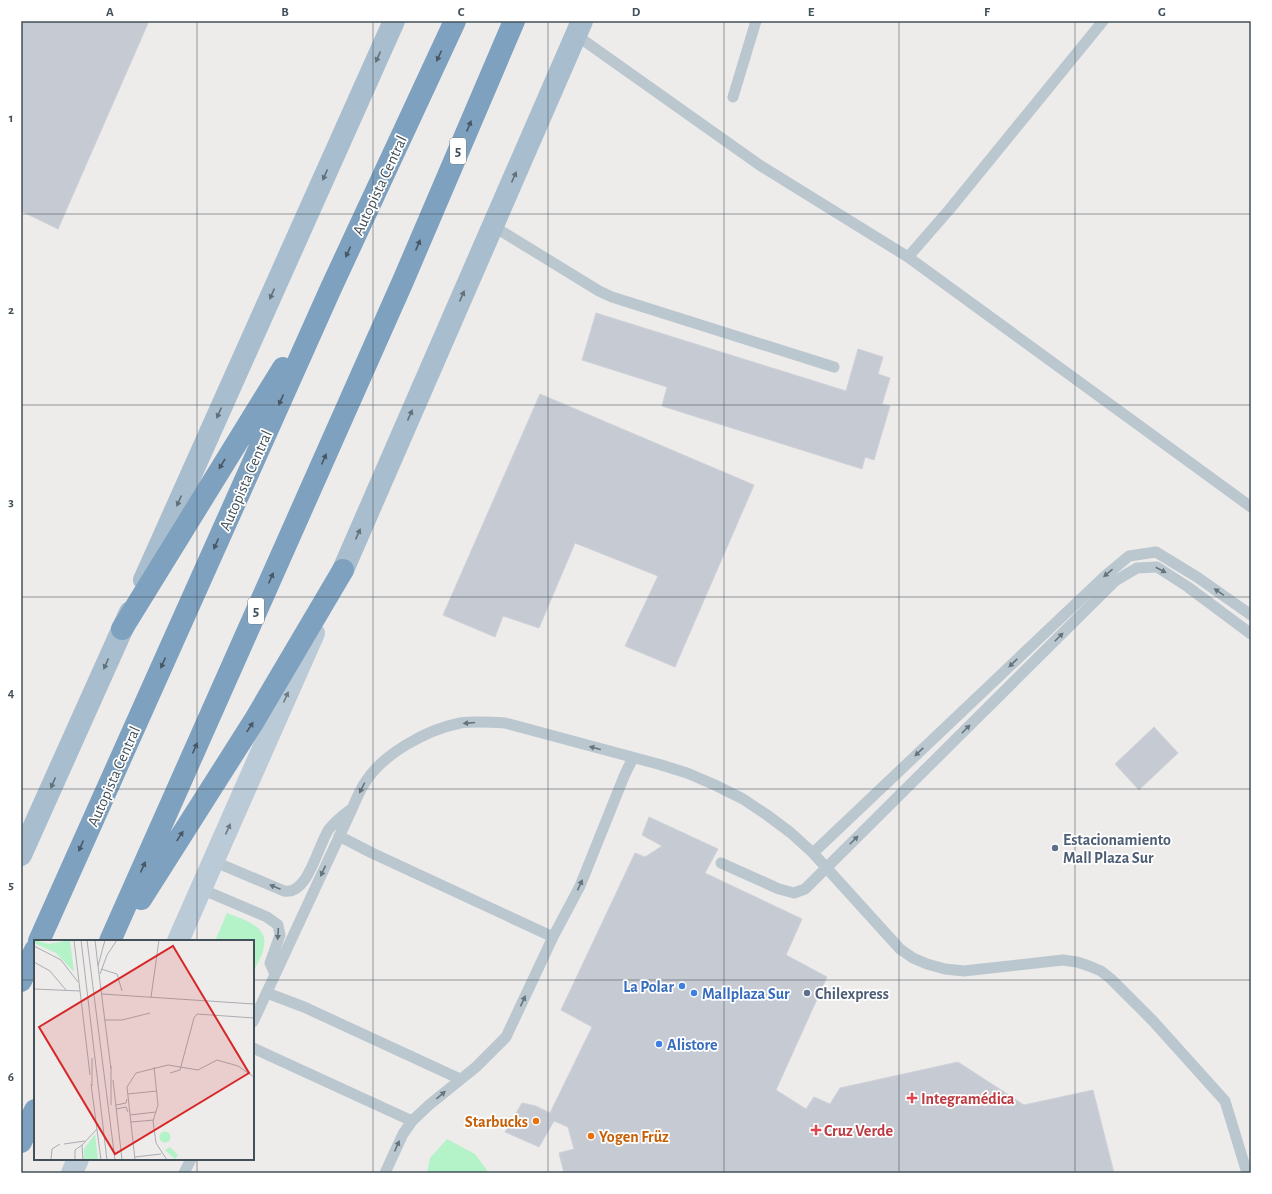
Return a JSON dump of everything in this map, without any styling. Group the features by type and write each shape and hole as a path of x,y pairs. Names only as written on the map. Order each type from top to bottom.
{"highway":[{"name":"Autopista Central","path":"39,940 331,288 455,21"},
{"name":"5","path":"110,940 400,289 514,21"},
{"path":"122,629 331,288"},
{"path":"116,940 172,848 254,721 343,570"},
{"path":"21,981 34,952"},
{"path":"21,1142 34,1112"}],"main road":[{"path":"21,855 394,21"},
{"path":"178,940 343,570 579,28"},
{"path":"72,1173 78,1160"}],"lane":[{"path":"733,97 756,21"},
{"path":"908,256 949,210 1103,21"},
{"path":"579,28 761,166 908,256 1251,507"},
{"path":"493,226 599,291 612,297 834,367"},
{"path":"813,853 1105,576 1129,556 1156,552 1197,577 1251,615"},
{"path":"720,863 779,889 794,893 806,889 1115,581 1138,568 1157,567 1188,587 1251,634"},
{"path":"254,1020 364,783 385,760 401,748 438,729 460,723 505,723 687,773 743,799 791,833 813,853 900,949 913,958 927,964 945,969 964,971 1063,960 1077,962 1101,971 1153,1021 1225,1101 1247,1173"},
{"path":"385,1173 403,1134 412,1121 429,1104 476,1068 506,1037 553,936 580,886 625,774 633,758"},
{"path":"213,861 284,891 293,892 306,878 328,830 352,808"},
{"path":"339,836 372,853 553,936"},
{"path":"201,889 267,917 278,925 280,935 270,963 275,974"},
{"path":"267,992 304,1007 460,1079"},
{"path":"254,1048 412,1121"},
{"path":"184,1173 190,1160"},
{"path":"1244,1161 1250,1173"}],"green space":[{"path":"227,913 258,928 264,939 264,946 260,959 254,970 254,940 215,940"},
{"path":"447,1139 475,1154 489,1173 427,1173 430,1158"}],"building":[{"path":"21,21 149,21 58,229 21,211"},
{"path":"596,313 846,391 858,349 883,357 878,374 890,378 882,404 890,406 874,460 865,457 862,469 662,406 667,387 582,360"},
{"path":"540,394 754,485 675,667 625,646 658,576 575,543 539,628 503,616 495,637 443,615"},
{"path":"1154,727 1178,753 1139,790 1115,764"},
{"name":"Mallplaza Sur","path":"649,817 718,849 705,873 802,919 786,955 827,977 776,1090 806,1109 814,1097 830,1104 840,1088 958,1062 1024,1105 1093,1090 1114,1173 564,1173 559,1153 574,1149 568,1127 554,1121 539,1147 505,1132 522,1103 536,1106 550,1113 592,1027 561,1010 635,853 645,857 662,846 642,835"}],"place":[{"name":"Estacionamiento Mall Plaza Sur","path":"1055,848"},
{"name":"La Polar","path":"682,986"},
{"name":"Mallplaza Sur","path":"694,993"},
{"name":"Chilexpress","path":"807,993"},
{"name":"Alistore","path":"659,1044"},
{"name":"Integramédica","path":"912,1098"},
{"name":"Starbucks","path":"536,1121"},
{"name":"Cruz Verde","path":"816,1130"},
{"name":"Yogen Früz","path":"591,1136"}]}
